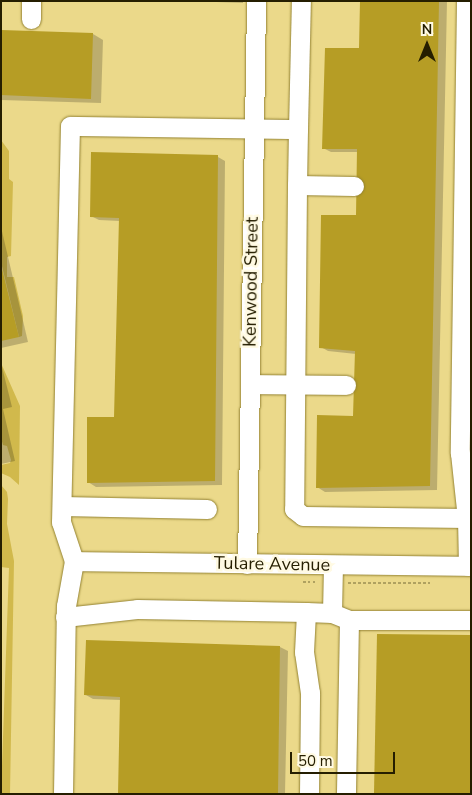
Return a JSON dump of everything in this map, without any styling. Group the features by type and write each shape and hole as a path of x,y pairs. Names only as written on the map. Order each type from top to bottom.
{"street":[{"name":"Kenwood Street","path":"246,564 256,1"},
{"path":"301,1 294,509 303,516 467,518"},
{"path":"466,1 460,453 467,518 469,566"},
{"path":"62,794 65,617 74,562 61,522 70,126 298,129"},
{"path":"297,185 354,186"},
{"path":"250,384 346,385"},
{"path":"62,506 207,509"},
{"name":"Tulare Avenue","path":"74,562 469,566"},
{"path":"333,565 340,616 346,794"},
{"path":"65,617 137,608 306,612 340,616 471,620"},
{"path":"306,612 304,652 310,693 309,794"}],"shaded area":[{"path":"1,140 9,151 9,179 13,182 11,256 7,257 7,277 14,277 23,316 22,336 19,337 1,262"},
{"path":"1,363 20,406 19,485 10,477 1,473 1,465 10,463 11,460 7,446 3,445 1,438"},
{"path":"1,485 7,492 7,524 14,561 10,794 1,794 9,568 1,567"}],"building":[{"path":"360,1 439,1 430,486 316,488 317,415 353,416 355,351 319,348 321,215 356,215 357,149 322,149 325,48 359,48"},
{"path":"1,30 93,33 91,99 1,95"},
{"path":"91,152 218,155 215,481 87,483 87,417 114,417 119,218 90,217"},
{"path":"1,265 19,337 1,341"},
{"path":"377,634 471,635 471,794 374,794"},
{"path":"86,640 280,646 278,794 118,794 120,697 84,695"}]}
